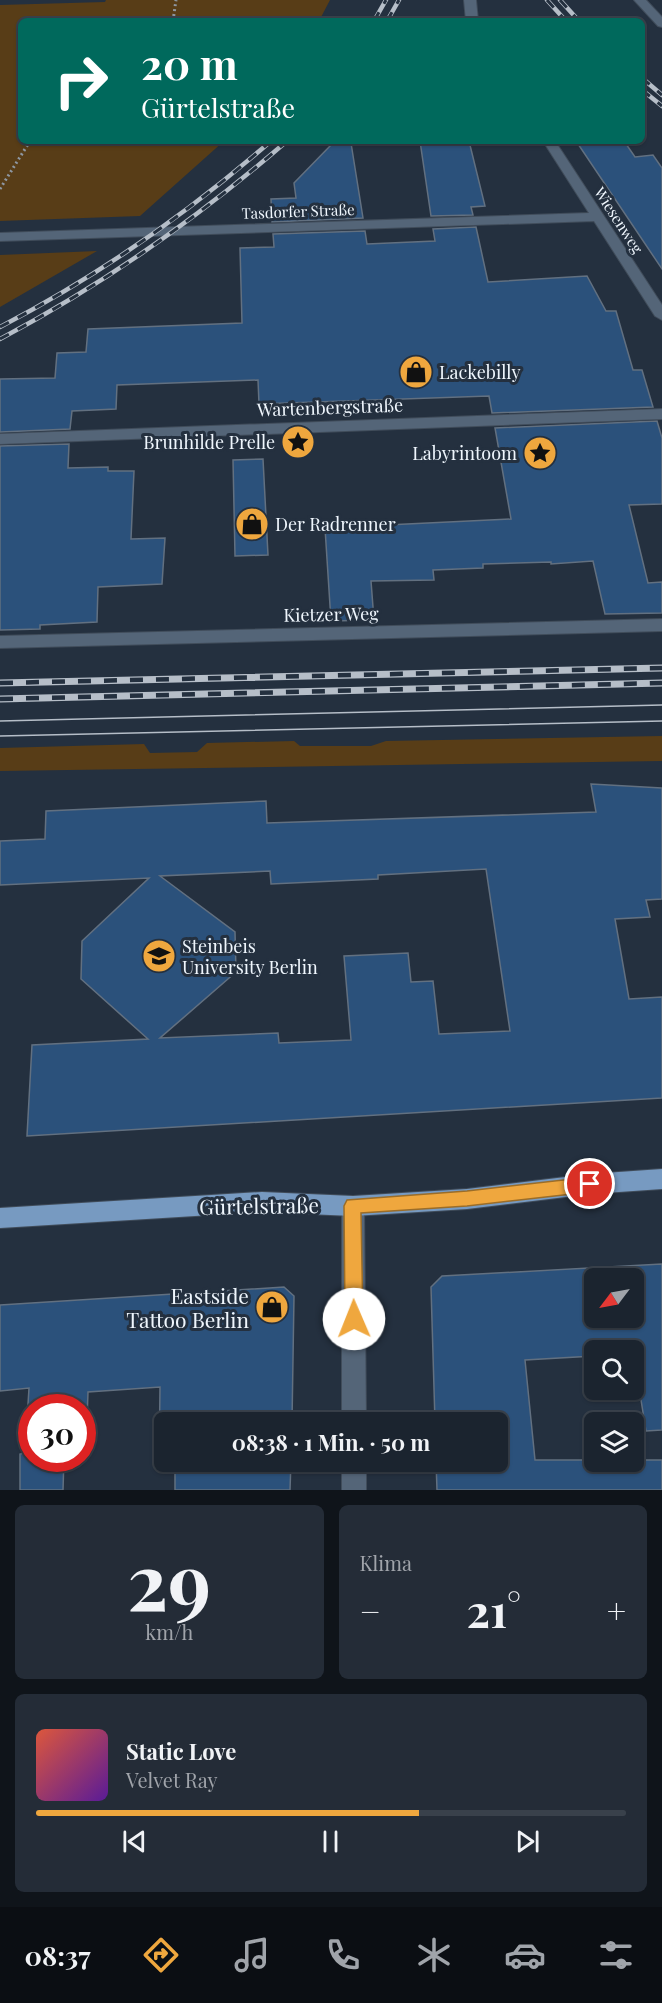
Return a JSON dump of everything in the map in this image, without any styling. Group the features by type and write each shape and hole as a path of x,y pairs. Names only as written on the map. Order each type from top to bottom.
{"main road":[{"name":"Gürtelstraße","path":"0,1218 262,1202 353,1206 467,1199 590,1184 662,1179"}],"street":[{"path":"470,0 472,18"},
{"path":"640,0 662,24"},
{"name":"Wiesenweg","path":"551,144 662,316"},
{"name":"Tasdorfer Straße","path":"0,237 597,217"},
{"name":"Wartenbergstraße","path":"0,439 662,414"},
{"name":"Kietzer Weg","path":"0,642 662,625"},
{"path":"353,1206 354,1412"},
{"path":"354,1472 354,1490"}],"path":[{"path":"173,18 176,0"},
{"path":"0,189 28,144"}],"shaded area":[{"path":"106,0 330,0 321,18 18,18 18,144 221,144 140,216 0,221 0,5 105,2"},
{"path":"97,251 0,307 0,255"},
{"path":"662,736 662,761 0,771 0,748 144,744 150,753 197,752 207,743 294,741 300,746 371,746 386,741"}],"building":[{"path":"332,144 351,144 363,218 272,222 271,199 296,198 294,183"},
{"path":"420,144 470,144 485,206 471,207 473,215 431,216"},
{"path":"578,144 626,144 635,157 653,155 662,168 662,269"},
{"path":"476,227 488,282 587,276 606,311 616,311 633,370 642,370 653,407 492,413 489,396 259,404 258,380 117,385 116,409 72,411 70,429 0,432 0,379 55,378 57,353 86,352 88,329 242,323 240,248 274,247 273,234 365,231 367,244 435,241 433,229"},
{"path":"657,421 662,438 662,504 629,505 648,583 662,582 662,613 605,614 593,561 551,564 551,562 483,564 483,568 433,570 434,580 371,581 374,620 331,621 325,528 511,519 495,428"},
{"path":"69,444 68,468 108,467 108,471 134,471 131,539 165,538 162,584 98,587 97,622 40,625 40,629 0,630 0,446"},
{"path":"263,459 268,555 235,556 233,460"},
{"path":"591,784 662,788 662,899 646,900 650,917 615,919 629,999 662,997 662,1098 27,1136 32,1045 148,1039 81,979 82,941 149,878 0,885 0,841 45,839 46,811 266,801 267,823 596,812","holes":["486,869 510,1031 439,1034 433,981 411,982 408,953 344,956 351,1040 279,1043 278,1033 160,1038 236,972 235,932 160,876 270,871 271,884 378,879 378,875"]},
{"path":"662,1264 662,1430 646,1431 641,1400 644,1400 644,1340 584,1340 584,1357 525,1360 535,1460 584,1460 584,1472 644,1472 644,1460 662,1460 662,1490 437,1490 436,1472 508,1472 508,1412 435,1412 431,1287 442,1276 584,1268 584,1328 644,1328 644,1268 589,1268"},
{"path":"284,1287 294,1296 292,1412 160,1412 160,1387 88,1392 88,1394 29,1394 29,1388 0,1391 0,1305"},
{"path":"20,1472 64,1472 63,1490 20,1490"},
{"path":"175,1472 291,1472 290,1490 175,1490"}],"tram line":[{"path":"0,721 662,705"},
{"path":"0,736 662,721"}],"railway":[{"path":"376,18 386,0"},
{"path":"389,18 399,0"},
{"path":"547,0 563,18"},
{"path":"560,0 576,18"},
{"path":"645,81 662,95"},
{"path":"645,92 662,106"},
{"path":"0,327 72,287 141,242 207,194 267,144"},
{"path":"0,339 76,296 149,248 219,197 283,144"},
{"path":"0,683 662,668"},
{"path":"0,699 662,683"}],"place":[{"name":"Lackebilly","path":"416,372"},
{"name":"Brunhilde Prelle","path":"298,442"},
{"name":"Labyrintoom","path":"540,453"},
{"name":"Der Radrenner","path":"252,524"},
{"name":"Steinbeis University Berlin","path":"159,956"},
{"name":"Eastside Tattoo Berlin","path":"272,1307"}],"route":[{"path":"354,1319 353,1206 467,1199 590,1184"}]}
